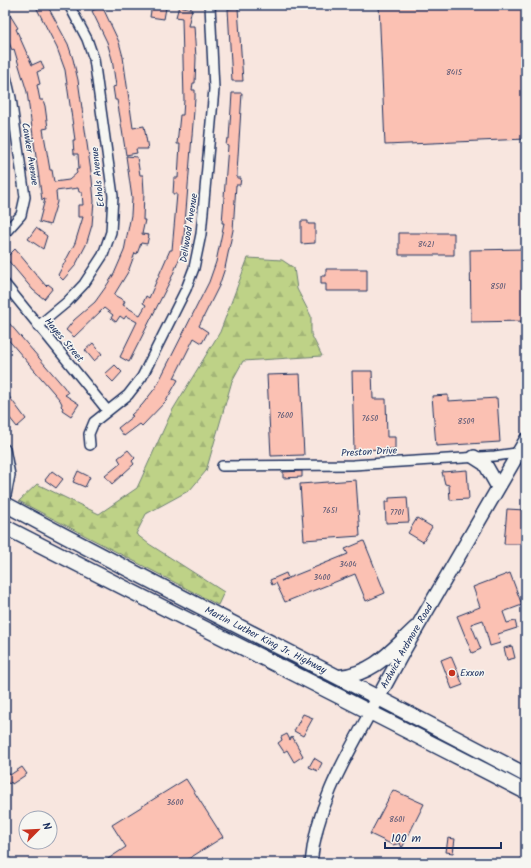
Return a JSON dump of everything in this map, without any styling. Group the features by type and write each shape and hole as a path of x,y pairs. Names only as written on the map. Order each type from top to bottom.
{"main road":[{"name":"Ardwick Ardmore Road","path":"371,711 416,628 498,487 522,452 526,440"},
{"path":"474,457 485,464 498,487"},
{"name":"Martin Luther King Jr. Highway","path":"5,504 108,560 340,677 526,776"},
{"name":"Martin Luther King Jr. Highway","path":"5,527 218,636 371,711 526,792"},
{"path":"340,677 363,673 374,667 416,628"}],"street":[{"name":"Echols Avenue","path":"38,326 76,294 98,265 109,240 113,209 94,59 87,39 69,5"},
{"name":"Dellwood Avenue","path":"90,445 89,434 96,418 128,395 139,381 186,289 194,268 202,234 214,94 210,5"},
{"name":"Cawker Avenue","path":"5,72 11,98 25,197 21,215 5,233"},
{"name":"Hayes Street","path":"5,284 107,410"},
{"path":"5,449 10,475 5,500"},
{"name":"Preston Drive","path":"222,466 353,465 474,457 522,452"},
{"name":"Ardwick Ardmore Road","path":"311,863 314,838 321,812 344,762 371,711"}],"green space":[{"path":"248,258 282,260 294,268 297,289 311,316 311,334 322,356 243,361 232,381 206,471 190,490 146,514 136,534 224,592 218,605 19,501 37,484 99,514 137,488 172,411 220,332"}],"building":[{"path":"35,5 47,5 68,44 73,59 78,80 92,179 94,201 92,225 86,245 75,266 63,280 58,275 75,243 83,217 78,217 78,205 83,205 82,192 79,192 78,188 56,191 57,202 50,225 39,222 45,199 42,200 27,92 14,49 12,50 5,33 5,7 18,28 16,29 32,65 41,61 44,69 37,72 40,84 37,85 40,100 43,100 45,106 48,128 43,129 50,170 52,170 54,182 69,180 77,173 76,169 79,169 78,154 74,154 73,140 75,140 65,70 57,48"},
{"path":"152,5 166,8 164,19 150,17"},
{"path":"379,5 526,5 526,139 385,145"},
{"path":"102,6 119,42 123,57 133,128 144,126 148,149 136,149 137,153 126,155 117,100 115,100 113,87 116,86 112,59 107,42 92,11"},
{"path":"179,6 192,9 188,26 194,26 196,58 195,83 193,83 192,90 195,90 195,98 184,236 180,257 171,279 129,362 120,357 137,322 126,316 124,319 120,316 116,322 111,318 113,315 104,308 74,337 66,330 74,320 95,302 114,274 124,251 131,215 132,198 126,156 137,157 140,175 143,175 143,220 145,220 142,234 149,235 147,244 141,243 137,254 135,253 128,272 114,295 125,301 123,305 140,315 146,305 143,303 146,296 149,298 170,250 172,250 177,194 173,194 174,178 178,178 180,144 177,144 180,115 183,115 184,100 182,18 176,17"},
{"path":"238,8 243,81 232,81 228,9"},
{"path":"232,93 242,93 237,172 237,178 241,178 240,185 236,185 233,230 225,268 219,286 199,326 208,332 202,343 194,338 174,378 178,380 166,401 142,426 140,424 124,436 118,428 133,416 131,415 142,405 156,387 209,282 216,262 224,223 222,223 228,146 226,145 227,139 229,139"},
{"path":"301,221 308,221 308,224 315,224 315,243 301,244"},
{"path":"36,228 47,236 43,249 28,239"},
{"path":"399,233 454,233 454,255 399,255"},
{"path":"15,249 46,286 48,284 53,288 44,299 33,290 6,258"},
{"path":"526,249 526,321 471,322 470,250"},
{"path":"326,269 367,269 367,291 326,291 326,284 321,284 321,276 326,276"},
{"path":"9,323 64,387 68,393 65,395 79,404 71,416 62,410 63,408 60,400 5,336 5,327"},
{"path":"93,343 102,354 94,361 85,350"},
{"path":"115,365 122,372 113,382 105,374"},
{"path":"352,371 372,371 373,399 386,399 387,437 395,437 395,449 354,450"},
{"path":"300,374 304,455 271,456 267,375"},
{"path":"8,395 26,419 17,427 5,412 5,398"},
{"path":"448,395 448,401 497,398 500,442 436,446 432,396"},
{"path":"128,450 135,458 132,461 134,464 112,484 105,476 121,463 118,458"},
{"path":"467,470 469,499 450,500 449,485 445,484 442,472"},
{"path":"52,471 63,479 56,488 45,480"},
{"path":"78,471 90,477 85,487 73,482"},
{"path":"302,471 302,477 283,478 283,472"},
{"path":"356,480 360,536 304,540 300,484"},
{"path":"407,497 409,522 386,523 385,502 389,502 389,498"},
{"path":"507,509 525,510 522,544 504,544"},
{"path":"417,518 432,527 423,542 408,533"},
{"path":"364,541 385,593 366,601 355,574 285,602 276,583 272,585 270,580 286,573 288,578 281,581 348,554 345,549"},
{"path":"510,573 522,605 503,612 507,623 515,621 517,628 498,634 500,643 490,646 483,620 471,624 481,649 472,653 457,616 480,607 473,587"},
{"path":"512,646 515,658 507,660 504,648"},
{"name":"Exxon","path":"451,656 463,685 452,689 441,660"},
{"path":"303,714 313,718 303,736 294,731"},
{"path":"287,734 290,740 292,736 303,756 294,762 287,750 284,752 278,743 282,740 281,737"},
{"path":"314,758 322,763 318,771 309,767"},
{"path":"22,767 27,774 12,784 11,782 9,784 5,779 5,768 10,775"},
{"path":"186,779 223,837 182,863 102,863 126,847 112,825"},
{"path":"393,790 424,804 402,848 400,843 393,845 370,834"},
{"path":"448,838 455,839 453,853 446,852"}],"place":[{"name":"Exxon","path":"452,673"}]}
